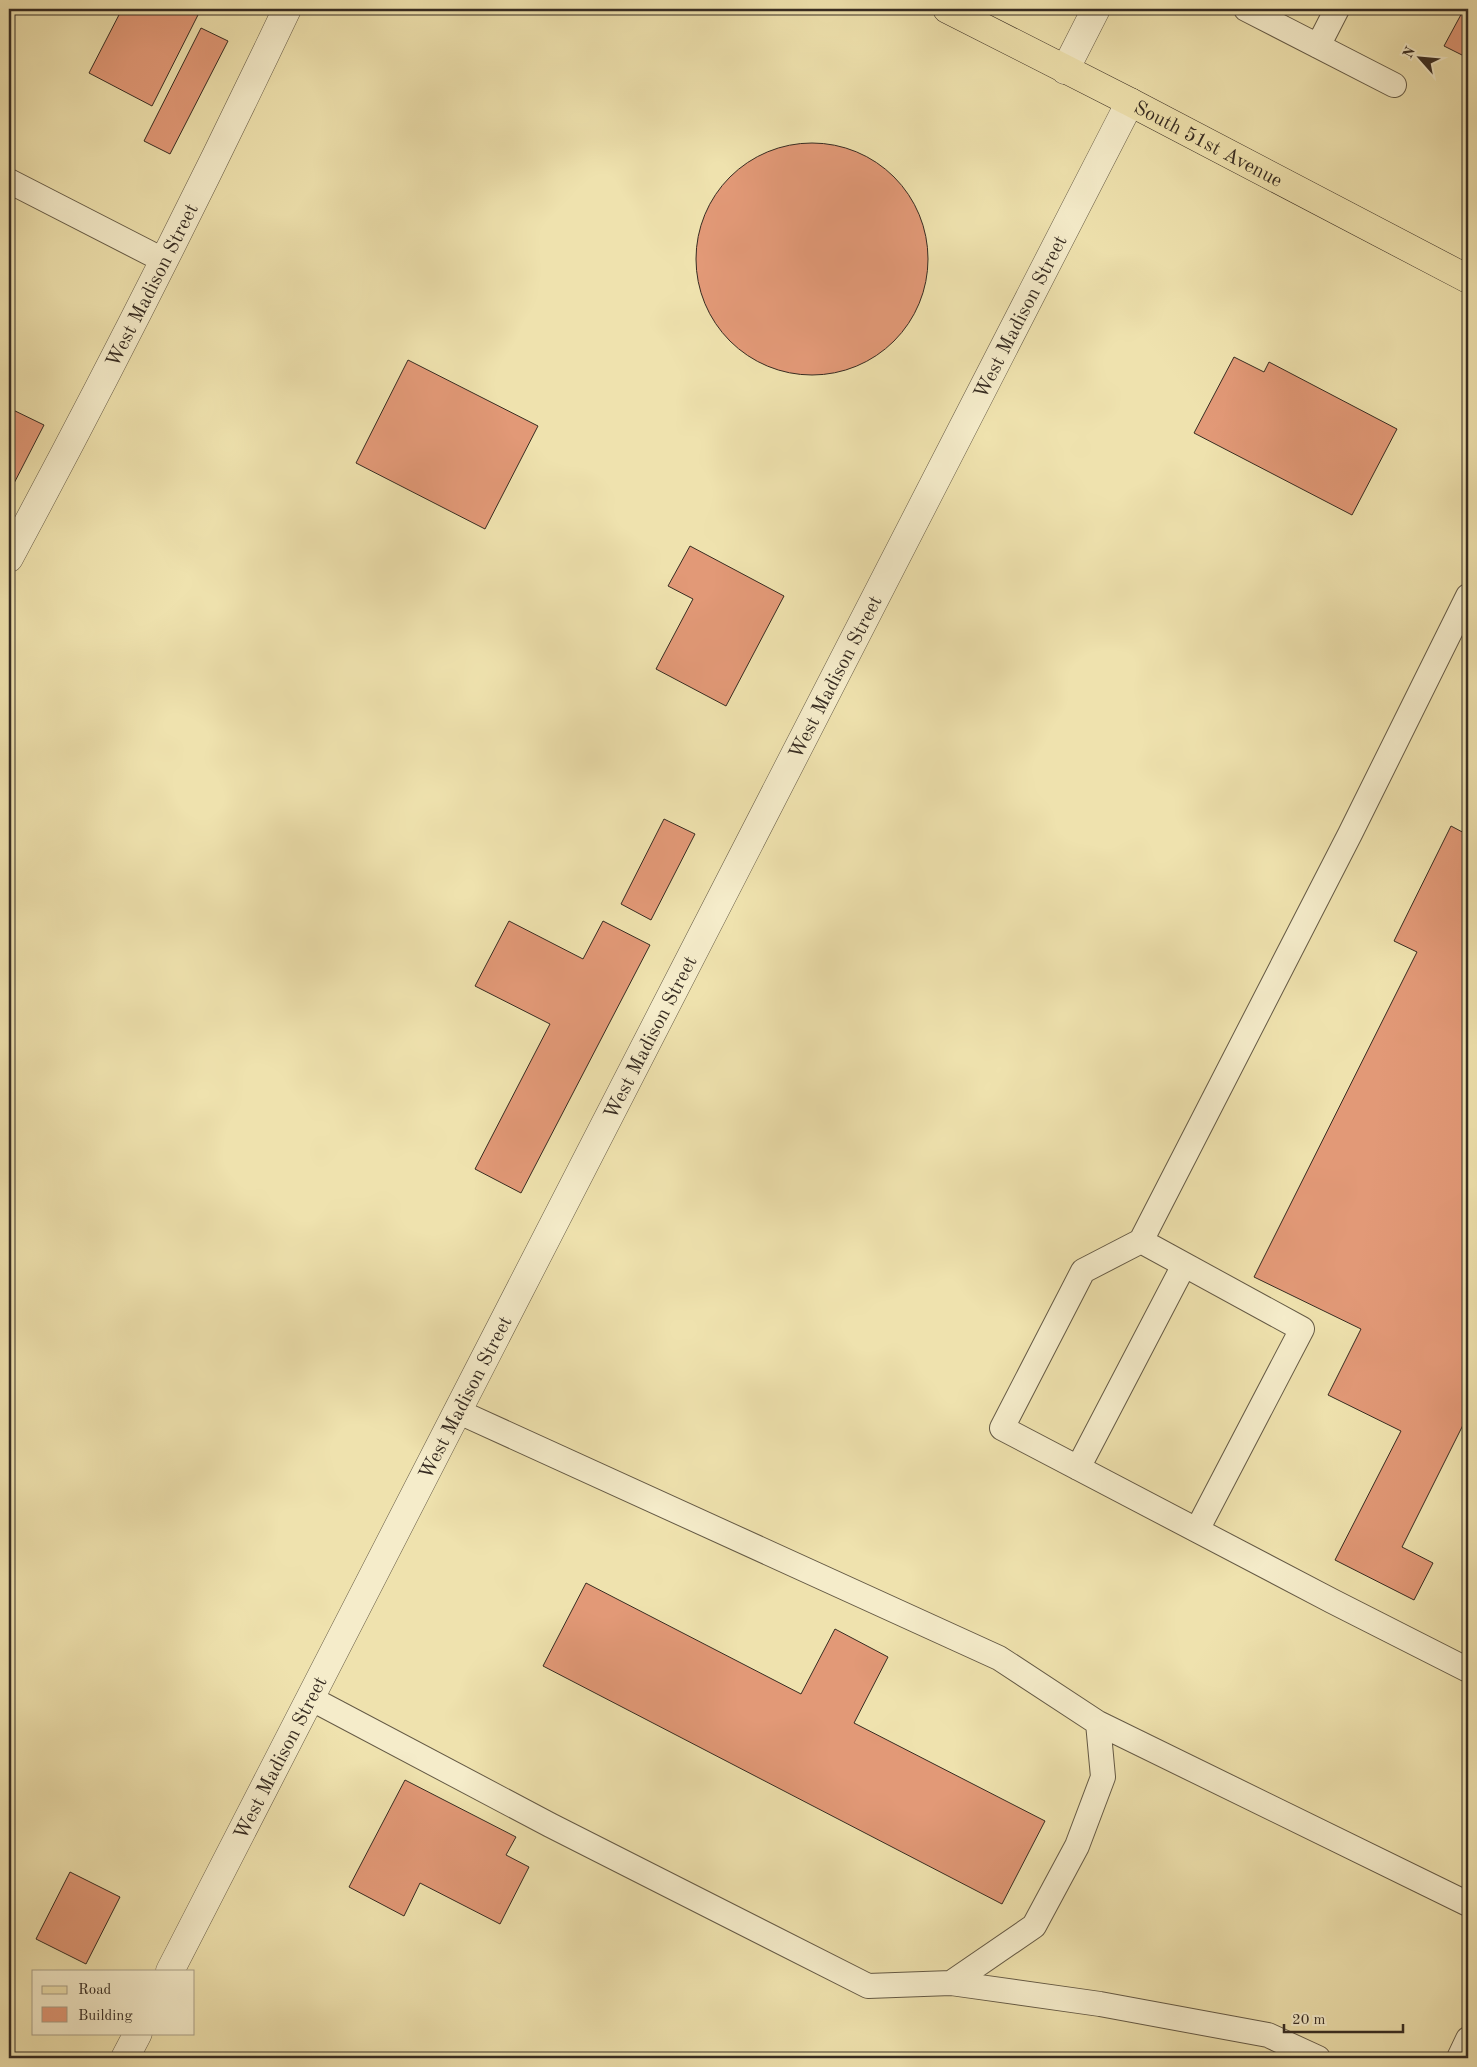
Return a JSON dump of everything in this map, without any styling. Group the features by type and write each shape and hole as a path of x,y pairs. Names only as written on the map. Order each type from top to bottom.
{"main road":[{"name":"South 51st Avenue","path":"947,9 1130,102 1468,280"}],"street":[{"name":"West Madison Street","path":"9,558 53,477 224,141 287,9"},
{"path":"1065,70 1096,9"},
{"name":"West Madison Street","path":"171,1970 1130,102"},
{"path":"125,2058 137,2034"}],"lane":[{"path":"1246,9 1394,85"},
{"path":"1318,46 1337,9"},
{"path":"9,181 163,260"},
{"path":"1467,602 1141,1241 1083,1271 1002,1428 1468,1670"},
{"path":"1141,1241 1302,1329 1197,1530"},
{"path":"1078,1468 1184,1265"},
{"path":"458,1411 999,1658 1098,1723 1468,1904"},
{"path":"310,1698 550,1825 868,1986 951,1982 1100,2004 1268,2035 1318,2058"},
{"path":"951,1982 1034,1926 1077,1846 1103,1777 1098,1723"},
{"path":"1459,2058 1468,2039"}],"building":[{"path":"122,9 201,9 152,106 89,73"},
{"path":"1464,9 1468,9 1468,58 1444,46"},
{"path":"201,28 228,41 170,154 144,141"},
{"path":"801,143 823,143 846,148 867,156 886,169 902,185 915,204 923,225 928,248 926,282 915,314 902,333 886,349 867,362 846,370 823,375 801,375 778,370 757,362 738,349 722,333 709,314 701,293 696,270 696,248 701,225 709,204 722,185 738,169 757,156 778,148"},
{"path":"1234,357 1264,372 1269,362 1397,429 1352,515 1194,433"},
{"path":"408,360 538,426 485,529 356,463"},
{"path":"9,408 44,425 9,493"},
{"path":"690,546 784,596 726,706 656,669 693,599 668,586"},
{"path":"664,819 695,834 651,920 621,904"},
{"path":"1451,826 1468,835 1468,1415 1402,1547 1433,1563 1414,1600 1335,1560 1401,1431 1328,1395 1361,1329 1254,1277 1417,952 1394,941"},
{"path":"509,921 583,959 603,921 650,945 521,1193 475,1169 550,1024 475,986"},
{"path":"586,1583 801,1694 835,1629 888,1657 854,1723 1045,1821 1002,1904 543,1666"},
{"path":"405,1780 516,1837 506,1855 529,1867 500,1924 420,1883 404,1916 349,1887"},
{"path":"70,1872 120,1897 86,1964 36,1939"}]}
